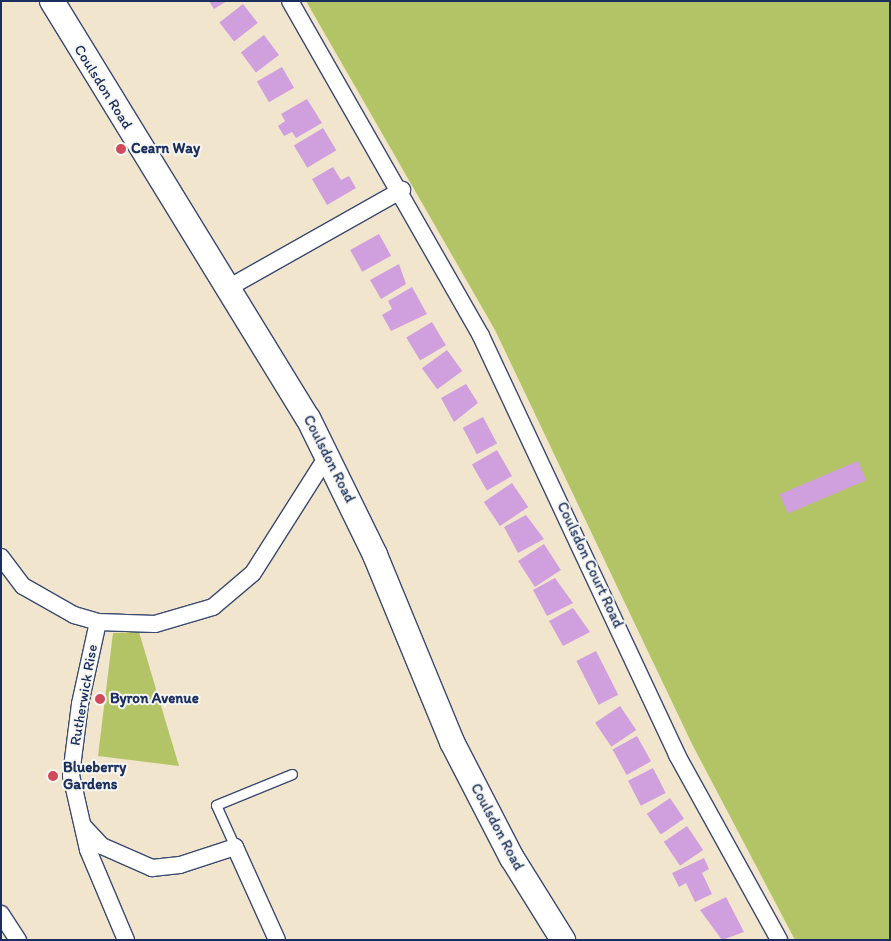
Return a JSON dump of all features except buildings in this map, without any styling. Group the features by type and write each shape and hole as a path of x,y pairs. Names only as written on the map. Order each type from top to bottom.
{"main road":[{"name":"Coulsdon Road","path":"52,1 328,455 375,554 452,742 512,858 562,940"}],"street":[{"path":"228,288 402,190 290,1"},
{"name":"Coulsdon Court Road","path":"402,190 481,336 677,755 780,940"},
{"path":"1,557 23,586 74,615 98,622 155,624 213,607 253,573 285,529 307,483 328,455"},
{"name":"Rutherwick Rise","path":"98,622 80,704 72,775 88,850 126,940"},
{"path":"83,825 102,846 152,868 180,865 235,848 277,940"},
{"path":"1,914 18,940"}],"lane":[{"path":"235,848 216,805 292,774"}],"green space":[{"path":"306,1 890,1 890,940 795,940 692,744 495,330"},
{"path":"139,632 179,766 98,756 113,633"}],"place":[{"name":"Cearn Way","path":"121,149"},
{"name":"Byron Avenue","path":"100,699"},
{"name":"Blueberry Gardens","path":"53,776"}]}
